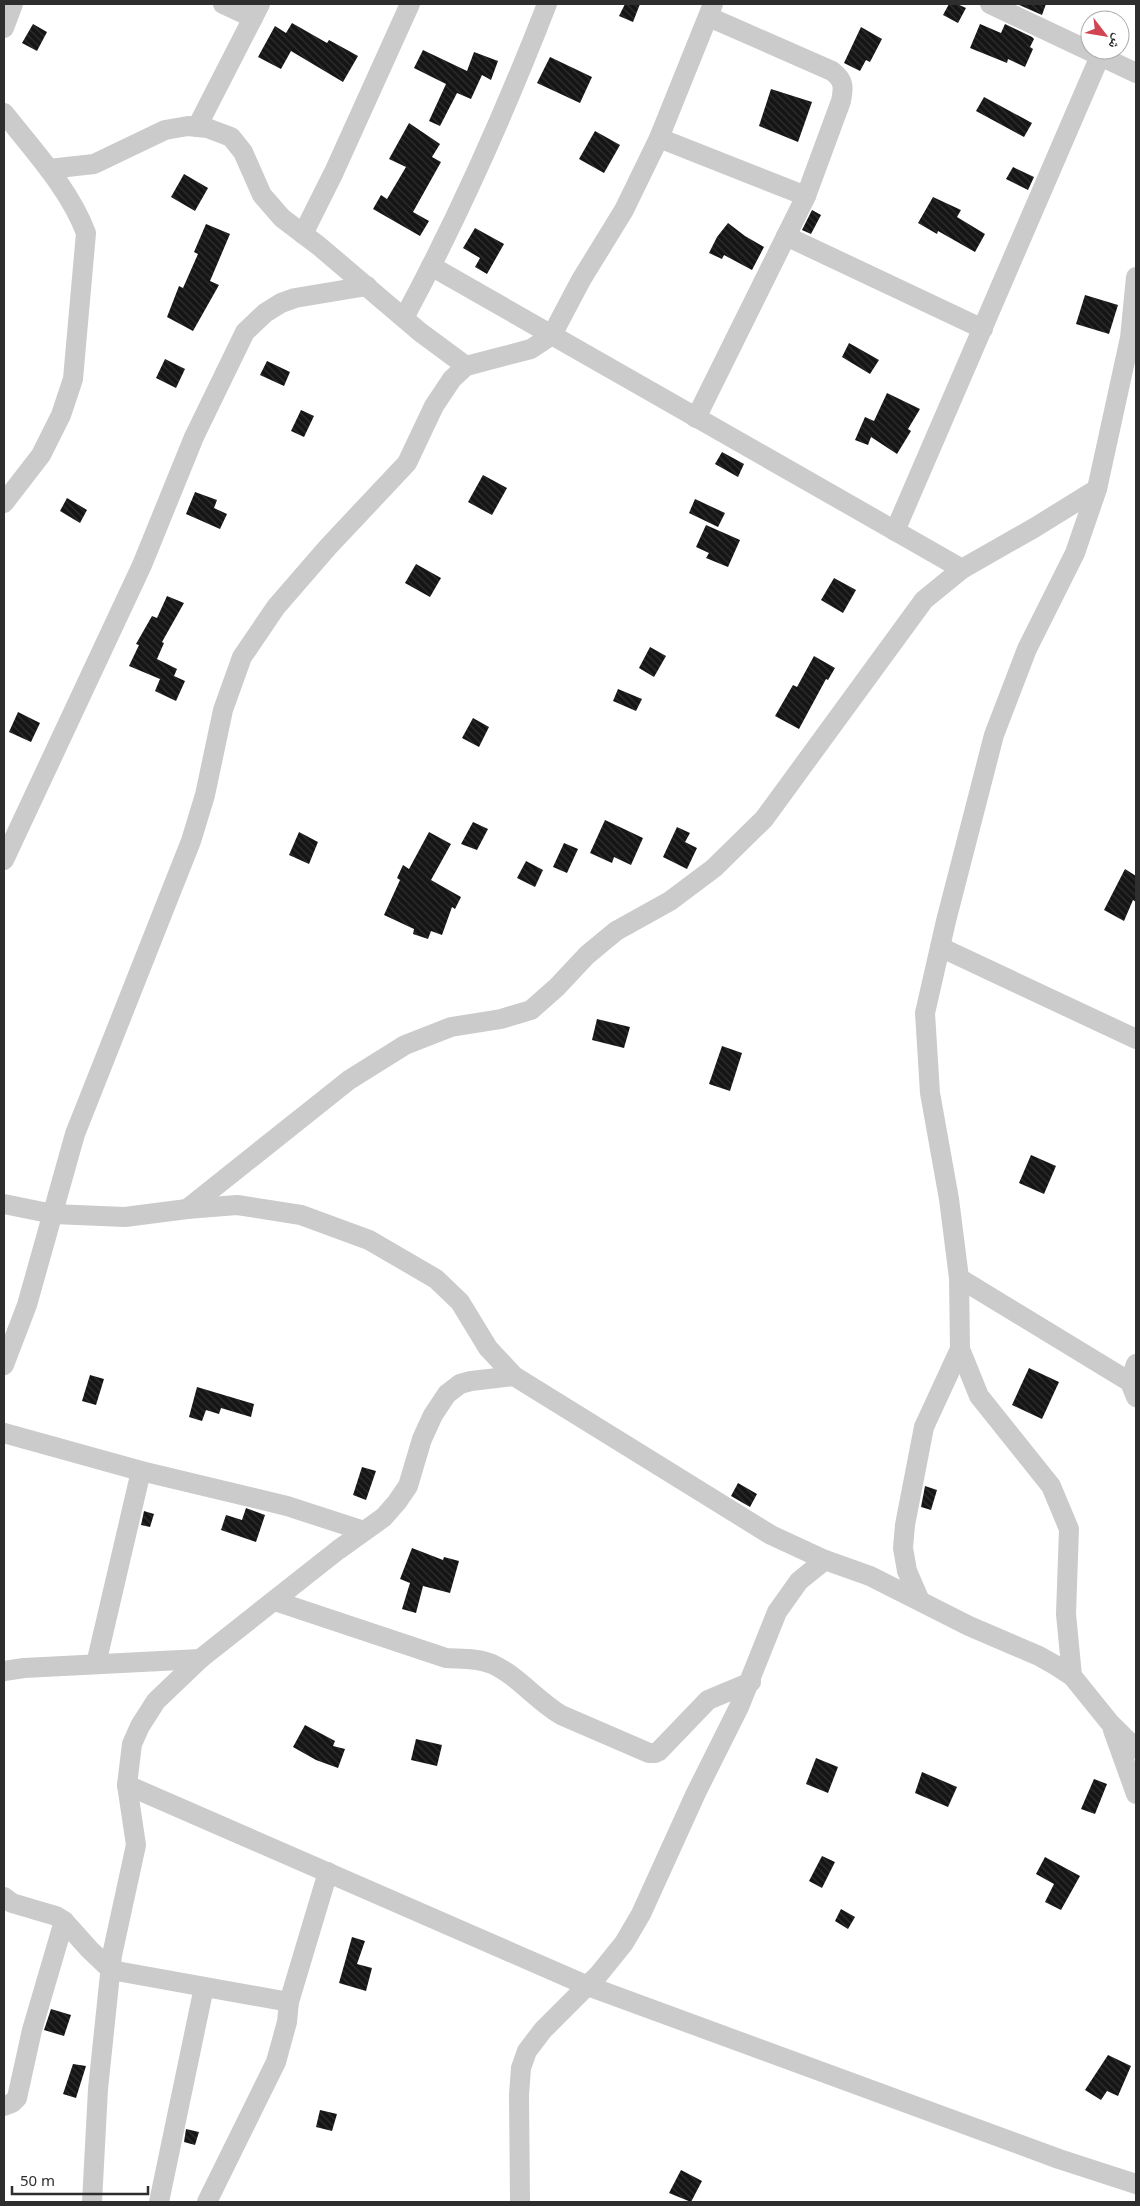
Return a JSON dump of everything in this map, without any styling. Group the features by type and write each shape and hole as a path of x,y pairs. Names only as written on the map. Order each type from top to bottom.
{"street":[{"path":"4,28 14,4"},
{"path":"197,127 257,11 223,4"},
{"path":"303,234 334,172 410,4"},
{"path":"404,318 432,266 504,114 547,4"},
{"path":"990,4 1080,47"},
{"path":"4,1365 27,1305 75,1134 191,841 205,795 222,710 242,657 276,607 328,547 407,463 434,406 452,379 466,366 531,349 552,336 581,280 624,210 659,138 711,11 832,71 841,77 844,86 842,101 806,196 696,418"},
{"path":"895,531 1098,60"},
{"path":"1108,60 1136,73"},
{"path":"4,113 49,169 81,220 86,233 73,379 61,415 41,455 4,503"},
{"path":"49,169 94,164 165,130 188,126 207,128 231,137 243,152 262,195 282,218 466,366"},
{"path":"659,138 806,196"},
{"path":"786,236 983,329"},
{"path":"432,266 962,569"},
{"path":"1072,1676 1066,1614 1068,1529 1051,1486 980,1396 960,1349 959,1278 949,1199 930,1093 925,1013 994,735 1027,649 1075,552 1097,489 1130,338 1136,277"},
{"path":"4,860 142,565 194,437 245,332 265,313 281,303 295,298 367,286"},
{"path":"1130,338 1136,376"},
{"path":"187,1209 349,1080 405,1045 451,1027 501,1019 531,1010 558,987 587,955 616,932 670,901 714,868 764,819 924,600 962,569 1097,489"},
{"path":"940,948 1136,1039"},
{"path":"4,1204 53,1214 125,1217 237,1205 301,1215 369,1240 436,1279 460,1302 488,1348 514,1376 771,1535 825,1560 870,1576 969,1626 1039,1656 1072,1676 1110,1723 1136,1749"},
{"path":"959,1278 1134,1381"},
{"path":"920,1601 907,1571 903,1548 905,1525 924,1427 960,1349"},
{"path":"92,2202 98,2089 110,1970 136,1845 127,1785 132,1744 140,1726 156,1701 200,1659 384,1517 408,1486 422,1439 433,1415 447,1394 460,1384 471,1380 514,1376"},
{"path":"4,1433 141,1471 272,1502 364,1531"},
{"path":"96,1664 141,1471"},
{"path":"520,2202 521,2068 527,2050 543,2030 588,1986 624,1943 641,1914 696,1793 751,1682 776,1612 799,1581 825,1560"},
{"path":"275,1601 446,1658 473,1659 490,1664 506,1672 555,1711 649,1753 655,1753 659,1750 708,1700 751,1682"},
{"path":"4,1671 24,1668 200,1659"},
{"path":"1110,1723 1136,1794"},
{"path":"127,1785 588,1986 1058,2159 1136,2184"},
{"path":"207,2202 276,2062 287,2022 289,2002 328,1872"},
{"path":"4,1897 12,1903 56,1916 64,1921 110,1970 289,2002"},
{"path":"4,2106 12,2103 17,2098 32,2030 64,1921"},
{"path":"159,2202 204,1986"}],"building":[{"path":"625,4 640,4 633,22 619,16"},
{"path":"949,4 957,4 966,8 958,23 943,15"},
{"path":"1017,4 1046,4 1042,15"},
{"path":"292,23 327,43 329,40 358,56 343,82 291,51 281,69 258,57 275,26 286,33"},
{"path":"33,24 47,32 37,51 22,43"},
{"path":"980,24 1001,33 1005,24 1032,37 1034,39 1030,47 1033,49 1025,67 1008,59 1007,63 970,48"},
{"path":"861,27 882,39 870,62 866,60 860,71 844,63"},
{"path":"423,50 467,71 474,52 498,61 491,80 482,75 471,99 457,93 440,126 429,121 446,84 414,68"},
{"path":"550,57 592,77 580,103 537,83"},
{"path":"771,89 812,102 798,142 759,126"},
{"path":"984,97 1032,123 1024,137 976,111"},
{"path":"409,123 440,144 432,157 441,162 413,212 429,221 420,236 373,209 381,195 387,199 406,167 389,159"},
{"path":"595,131 620,145 604,173 579,159"},
{"path":"1013,167 1034,177 1028,190 1006,179"},
{"path":"184,174 208,188 195,211 171,197"},
{"path":"933,197 961,210 957,217 985,234 975,252 938,231 937,234 918,223"},
{"path":"812,210 821,215 811,234 802,230"},
{"path":"728,223 764,247 752,270 724,255 722,259 709,253 717,237"},
{"path":"206,224 230,234 210,281 219,285 193,331 167,317 179,286 183,288 198,254 194,252"},
{"path":"475,228 504,244 487,274 475,267 480,258 463,248"},
{"path":"1085,295 1118,305 1109,334 1076,324"},
{"path":"849,343 879,360 870,374 842,357"},
{"path":"165,359 185,369 176,388 156,378"},
{"path":"267,361 290,372 284,386 260,375"},
{"path":"887,393 920,409 908,429 911,431 897,454 871,437 868,445 855,440 865,417 874,421"},
{"path":"301,410 314,416 304,437 291,431"},
{"path":"722,452 744,464 738,477 715,464"},
{"path":"483,475 507,488 492,515 468,502"},
{"path":"195,492 217,500 214,508 227,514 220,529 186,514"},
{"path":"67,498 87,510 80,523 60,511"},
{"path":"695,499 725,513 718,527 689,513"},
{"path":"706,525 740,540 728,567 706,558 709,553 696,547"},
{"path":"416,564 441,578 430,597 405,583"},
{"path":"834,578 856,590 843,613 821,600"},
{"path":"167,596 184,603 162,642 164,643 157,659 177,669 174,676 185,681 176,701 155,691 160,679 129,666 139,645 136,644 152,616 157,618"},
{"path":"650,647 666,656 654,677 639,668"},
{"path":"814,656 835,668 828,680 826,679 799,729 775,716 793,685 797,687"},
{"path":"618,689 642,699 636,711 613,701"},
{"path":"18,712 40,723 31,742 9,732"},
{"path":"473,718 489,727 479,747 462,738"},
{"path":"605,820 643,838 631,865 614,857 612,863 590,853"},
{"path":"473,822 488,829 477,850 461,844"},
{"path":"677,827 690,833 685,842 697,848 687,869 663,857"},
{"path":"299,832 318,842 309,864 289,855"},
{"path":"429,832 451,844 431,880 461,897 455,909 452,907 442,935 431,931 428,939 413,934 414,929 384,915 400,880 397,878 403,865 409,869"},
{"path":"564,843 578,849 567,873 553,867"},
{"path":"526,861 543,870 535,887 517,878"},
{"path":"1125,869 1136,876 1136,902 1133,900 1124,921 1104,910"},
{"path":"597,1019 630,1027 624,1048 592,1040"},
{"path":"722,1046 742,1053 730,1091 709,1084"},
{"path":"1031,1155 1056,1166 1044,1194 1019,1183"},
{"path":"1029,1368 1059,1382 1042,1419 1012,1405"},
{"path":"90,1375 104,1379 96,1405 82,1401"},
{"path":"197,1387 254,1404 251,1417 221,1408 219,1414 206,1410 202,1421 189,1417"},
{"path":"362,1467 376,1471 366,1500 353,1495"},
{"path":"738,1483 757,1494 750,1507 731,1496"},
{"path":"925,1486 937,1490 931,1510 921,1507"},
{"path":"246,1508 265,1515 256,1542 221,1530 226,1515 242,1520"},
{"path":"144,1511 154,1514 150,1527 141,1525"},
{"path":"412,1548 443,1560 444,1557 459,1561 450,1593 423,1586 416,1613 402,1609 410,1583 400,1579"},
{"path":"305,1725 335,1741 333,1746 345,1749 338,1768 316,1760 293,1747"},
{"path":"416,1739 442,1745 437,1766 411,1760"},
{"path":"816,1758 838,1767 828,1793 806,1784"},
{"path":"922,1772 957,1787 948,1807 915,1793"},
{"path":"1094,1779 1107,1784 1095,1814 1081,1809"},
{"path":"822,1856 835,1862 822,1888 809,1881"},
{"path":"1045,1857 1080,1876 1061,1910 1045,1902 1054,1884 1036,1874"},
{"path":"841,1909 855,1917 848,1929 835,1921"},
{"path":"352,1937 365,1941 357,1964 372,1968 366,1991 339,1983"},
{"path":"51,2009 71,2015 64,2036 44,2030"},
{"path":"1108,2055 1131,2066 1118,2096 1107,2091 1101,2100 1085,2090"},
{"path":"73,2064 86,2066 76,2098 63,2094"},
{"path":"320,2110 337,2114 332,2131 316,2127"},
{"path":"186,2129 199,2132 195,2145 184,2142"},
{"path":"681,2170 702,2181 691,2202 669,2193"}]}
